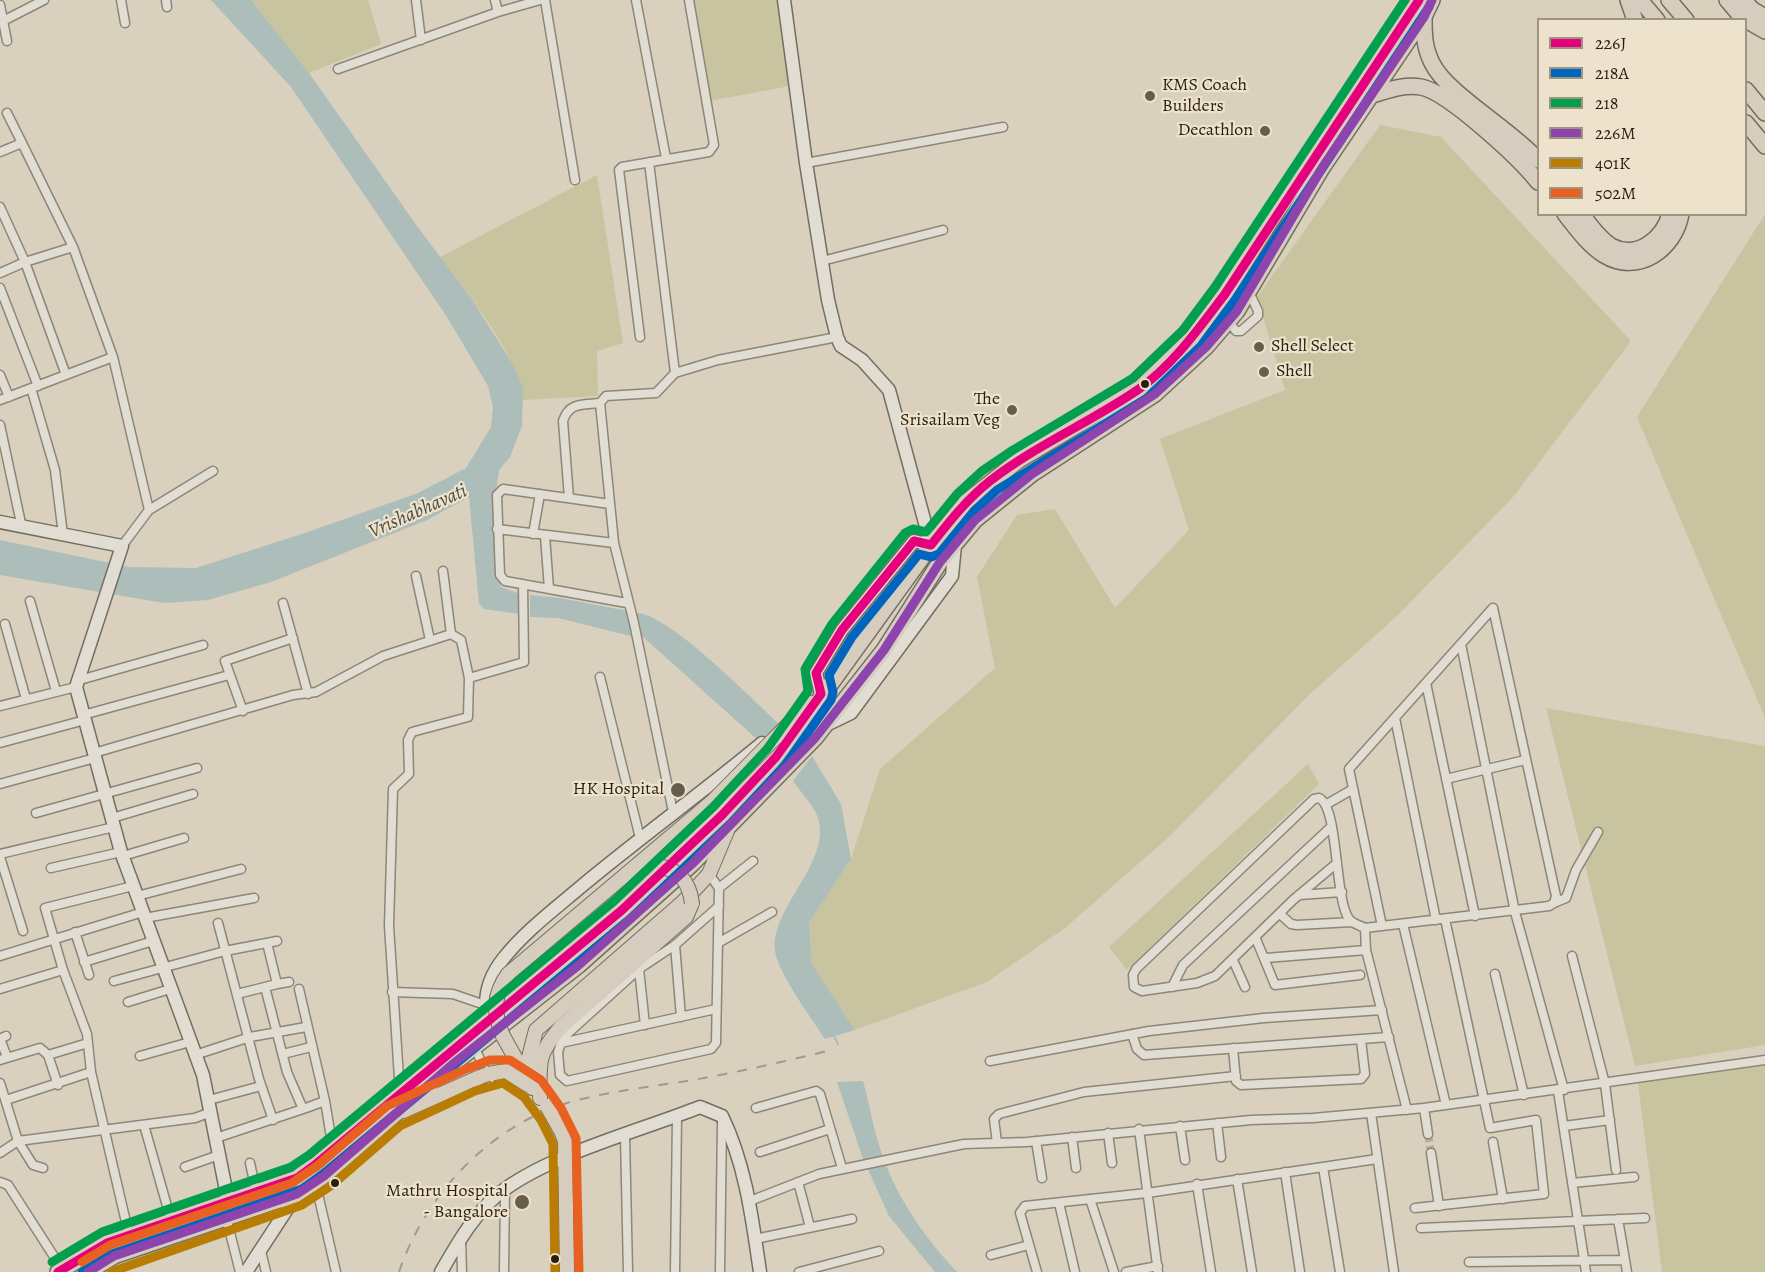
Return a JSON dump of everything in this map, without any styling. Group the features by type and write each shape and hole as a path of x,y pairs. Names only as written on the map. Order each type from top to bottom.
{"highway":[{"path":"60,1270 107,1243 297,1178 400,1093 451,1058 475,1048 548,991 639,914 727,831 825,726 884,650 940,562 975,520 1032,474 1155,394 1206,347 1233,316 1419,0"},
{"path":"88,1272 114,1256 297,1194 393,1116 451,1058 491,1011 622,910 722,815 777,757 782,737 821,694 931,545 966,502 989,481 1019,460 1145,384 1192,338 1225,294 1275,213 1424,17 1432,0"},
{"path":"1628,0 1634,18"},
{"path":"1640,0 1655,18"},
{"path":"1670,0 1684,18"},
{"path":"1727,0 1743,18"},
{"path":"1743,0 1753,10 1765,16"},
{"path":"1424,17 1424,39 1439,74 1522,142 1537,158"},
{"path":"1747,21 1765,31"},
{"path":"1367,91 1412,86 1441,93 1537,180"},
{"path":"1750,96 1765,113"},
{"path":"1747,124 1765,146"},
{"path":"1567,216 1595,248 1604,255 1622,262 1643,260 1662,251 1674,237 1680,216"},
{"path":"1584,216 1604,240 1623,250 1644,247 1653,242 1667,224 1669,216"},
{"path":"1225,294 1233,316"}],"main road":[{"path":"567,1272 565,1141 540,1098 525,1066 503,1036 495,1017 495,1004 501,984 508,974 714,800 782,737"},
{"path":"525,1066 536,1030 683,902 709,874 727,831"},
{"path":"393,1116 493,1072 525,1066 568,1022 686,917 692,903 686,879 669,868 657,866 642,872 491,1011"}],"street":[{"path":"3,21 44,0"},
{"path":"121,0 125,23"},
{"path":"416,0 421,40"},
{"path":"495,0 498,12"},
{"path":"338,69 498,12 540,0"},
{"path":"545,0 575,180"},
{"path":"636,0 666,158"},
{"path":"640,338 619,170 666,158 709,152 714,145 689,0"},
{"path":"784,0 806,162 837,337 841,346 862,360 889,390 931,545 914,541 842,630 816,673 821,694"},
{"path":"0,5 7,41"},
{"path":"7,113 73,247 113,357 149,510"},
{"path":"806,162 1004,127"},
{"path":"0,152 22,143"},
{"path":"649,162 675,373"},
{"path":"0,207 25,262 66,375"},
{"path":"822,261 943,230"},
{"path":"0,273 25,262 73,247"},
{"path":"0,288 35,387 55,470 63,535"},
{"path":"569,498 562,421 566,412 574,405 600,403 606,396 656,393 675,373 741,355 837,337"},
{"path":"0,375 4,399 113,357"},
{"path":"600,403 614,543 627,603 634,623 673,812"},
{"path":"0,425 22,528"},
{"path":"213,471 149,510 121,548 76,684 122,854 195,1055 210,1106 228,1200"},
{"path":"610,504 503,489 499,491 497,529 500,575 505,581 523,588 549,589 627,603"},
{"path":"534,534 540,494"},
{"path":"0,522 121,548"},
{"path":"497,529 614,543"},
{"path":"545,536 549,589"},
{"path":"400,1093 389,926 393,789 409,774 408,735 468,717 469,678 460,640 451,634 443,571"},
{"path":"416,576 430,640"},
{"path":"469,678 524,662 523,588"},
{"path":"30,601 56,691"},
{"path":"283,603 308,694"},
{"path":"1382,926 1349,769 1493,608 1556,896 1554,903"},
{"path":"5,624 26,699"},
{"path":"0,784 293,695 308,694 383,656 451,634"},
{"path":"243,711 225,664 227,658 293,638"},
{"path":"1461,644 1515,912 1561,1091 1564,1126 1586,1272"},
{"path":"0,706 203,645"},
{"path":"0,743 229,675"},
{"path":"600,677 640,838"},
{"path":"1426,683 1475,916"},
{"path":"1395,718 1436,920"},
{"path":"491,1011 488,987 502,960 557,906 770,737 782,737"},
{"path":"1446,779 1525,760"},
{"path":"36,813 197,768"},
{"path":"1327,804 1353,789"},
{"path":"23,931 0,856 113,822 193,794"},
{"path":"1337,863 1299,895 1233,960 1207,981 1136,990 1133,975 1314,799 1319,798 1327,804 1342,892 1345,912 1352,922"},
{"path":"1172,987 1183,965 1331,828"},
{"path":"1280,914 1291,924 1296,925 1352,922 1365,928 1515,912 1549,906 1566,898 1576,870 1598,832"},
{"path":"51,868 122,854 184,838"},
{"path":"719,888 753,861"},
{"path":"129,1235 91,1072 88,1043 45,908 241,869"},
{"path":"709,874 719,888 719,906 716,1009 716,1043 711,1049 645,1065 567,1081 560,1075 558,1052 565,1036 639,969 675,945 719,906"},
{"path":"1299,895 1342,892"},
{"path":"0,956 75,932 144,915 254,898"},
{"path":"718,943 772,912"},
{"path":"1415,1208 1544,1194 1536,1120 1490,1128 1445,919"},
{"path":"218,923 250,1037 261,1086 273,1120"},
{"path":"1404,924 1446,1105"},
{"path":"1365,928 1366,950 1407,1110"},
{"path":"75,932 89,975"},
{"path":"1256,939 1266,958 1275,985 1359,975"},
{"path":"84,962 153,941"},
{"path":"114,981 225,951 277,941"},
{"path":"267,943 277,984"},
{"path":"675,945 681,1017"},
{"path":"1266,958 1366,950"},
{"path":"1572,956 1605,1084 1616,1170"},
{"path":"1233,960 1245,987"},
{"path":"639,969 645,1025"},
{"path":"0,989 63,970"},
{"path":"1495,974 1524,1095"},
{"path":"237,994 289,982"},
{"path":"265,987 287,1072 303,1109"},
{"path":"128,1002 170,989"},
{"path":"299,989 306,1027 326,1101 333,1150"},
{"path":"392,992 453,994 491,1011"},
{"path":"561,1043 716,1009"},
{"path":"990,1061 1132,1034 1264,1018 1382,1010"},
{"path":"195,1055 250,1037 306,1027"},
{"path":"1132,1034 1137,1049 1144,1055 1389,1037"},
{"path":"6,1036 0,1039 4,1059 36,1047 48,1055 58,1085"},
{"path":"1233,1048 1236,1076 1241,1085 1361,1079 1365,1074 1361,1040"},
{"path":"140,1056 190,1042"},
{"path":"48,1055 88,1043"},
{"path":"283,1054 311,1047"},
{"path":"475,1048 490,1082"},
{"path":"750,1200 842,1168 964,1144 1035,1141 1139,1129 1407,1110 1561,1091 1765,1060"},
{"path":"6,1100 58,1085 91,1072"},
{"path":"997,1143 994,1119 999,1114 1084,1092 1236,1076"},
{"path":"0,1083 18,1141 33,1165 43,1168"},
{"path":"0,1153 18,1141 195,1118 210,1106 261,1086"},
{"path":"756,1108 816,1091 820,1094 842,1168"},
{"path":"216,1138 326,1101"},
{"path":"441,1272 460,1237 505,1189 564,1158 700,1107 722,1116 734,1140 750,1200 760,1272"},
{"path":"1424,1108 1428,1134"},
{"path":"1371,1113 1394,1272"},
{"path":"675,1272 677,1116"},
{"path":"720,1272 722,1116"},
{"path":"1564,1126 1610,1120"},
{"path":"1217,1123 1221,1157"},
{"path":"144,1125 171,1221"},
{"path":"1180,1126 1185,1160"},
{"path":"760,1152 830,1129"},
{"path":"1126,1272 1158,1269 1139,1129"},
{"path":"1108,1133 1113,1163"},
{"path":"625,1136 628,1272"},
{"path":"1072,1137 1076,1168"},
{"path":"1035,1141 1042,1178"},
{"path":"1493,1142 1503,1199"},
{"path":"1431,1153 1439,1206"},
{"path":"184,1167 219,1155"},
{"path":"1037,1272 1020,1209 1025,1206 1147,1193 1377,1159"},
{"path":"250,1163 256,1191"},
{"path":"1323,1167 1340,1272"},
{"path":"1285,1172 1300,1272"},
{"path":"1572,1183 1634,1177"},
{"path":"1237,1179 1252,1272"},
{"path":"315,1181 336,1272"},
{"path":"0,1182 8,1185 60,1270"},
{"path":"798,1182 810,1227"},
{"path":"1197,1184 1211,1272"},
{"path":"504,1272 505,1189"},
{"path":"246,1272 297,1194"},
{"path":"1090,1199 1114,1272"},
{"path":"1059,1203 1075,1272"},
{"path":"226,1218 240,1272"},
{"path":"1422,1228 1645,1218"},
{"path":"755,1239 852,1219"},
{"path":"1618,1219 1627,1272"},
{"path":"460,1237 462,1272"},
{"path":"990,1255 1029,1245"},
{"path":"261,1251 266,1272"},
{"path":"799,1272 879,1251"},
{"path":"1469,1262 1625,1260"}],"shaded area":[{"path":"251,0 368,0 381,44 309,73"},
{"path":"693,0 780,0 790,86 709,101"},
{"path":"1380,125 1441,137 1631,341 1513,497 1398,615 1309,695 1170,836 1065,928 987,982 855,1030 812,964 809,923 851,859 880,769 995,668 977,577 1017,515 1055,509 1115,608 1189,530 1160,439 1285,390 1257,297"},
{"path":"597,175 623,343 597,351 598,396 523,400 514,366 503,346 477,306 440,257"},
{"path":"1765,214 1765,718 1637,417"},
{"path":"1546,708 1765,746 1765,1045 1635,1066"},
{"path":"1308,764 1319,784 1127,970 1109,947"},
{"path":"1765,1060 1765,1272 1662,1272 1638,1083"}],"water":[{"name":"Vrishabhavati","path":"211,0 251,0 309,73 471,298 514,366 523,388 522,426 510,457 499,470 494,508 496,571 501,587 520,594 519,614 484,609 479,603 469,497 427,520 271,582 208,600 164,603 0,575 0,540 129,567 196,568 418,493 466,468 491,427 493,407 488,386 447,317 291,87"},
{"path":"530,595 560,598 628,611 634,637 558,618 530,617"},
{"path":"636,613 650,616 688,641 779,724 759,741 642,636"},
{"path":"812,756 841,804 851,859 809,923 812,964 855,1030 825,1039 782,971 775,951 776,934 783,916 812,863 818,846 820,828 815,811 793,781"},
{"path":"863,1081 878,1140 893,1182 922,1230 957,1272 935,1272 889,1216 862,1156 837,1082"}],"waterway":[{"path":"834,1036 838,1044"}],"tunnel":[{"path":"1428,1134 1431,1153"}],"railway":[{"path":"399,1272 410,1244 425,1216 443,1191 486,1147 538,1114 598,1095 710,1077 827,1051"}],"transit line":[{"name":"218","path":"52,1262 102,1232 291,1167 309,1155 614,901 713,807 767,749 808,691 805,669 832,624 905,533 913,529 926,532 957,494 982,471 1133,378 1183,330 1215,287 1405,0"},
{"name":"226J","path":"58,1272 107,1243 297,1178 622,910 722,815 776,757 821,694 816,673 842,630 914,541 931,545 966,503 990,481 1026,456 1139,389 1163,369 1185,345 1225,294 1419,0"},
{"name":"226M","path":"88,1272 114,1256 297,1194 324,1176 454,1063 579,965 692,864 815,738 884,650 940,562 975,520 1032,474 1155,394 1206,347 1237,311 1322,168 1424,17 1432,0"},
{"name":"218A","path":"82,1272 112,1254 302,1189 630,919 730,824 785,765 831,700 833,692 829,675 852,637 919,554 931,557 939,554 975,510 997,490 1147,398 1201,346 1235,300 1429,7"},
{"name":"502M","path":"82,1262 110,1245 292,1183 317,1166 387,1106 490,1060 510,1060 541,1080 561,1108 576,1138 579,1272"},
{"name":"401K","path":"111,1272 302,1205 332,1185 400,1126 475,1091 503,1083 524,1097 541,1120 553,1144 555,1272"}],"place":[{"name":"KMS Coach Builders","path":"1150,96"},
{"name":"Decathlon","path":"1265,131"},
{"name":"Shell Select","path":"1259,347"},
{"name":"Shell","path":"1264,372"},
{"name":"The Srisailam Veg","path":"1012,410"},
{"name":"HK Hospital","path":"678,790"},
{"name":"Mathru Hospital - Bangalore","path":"522,1202"}]}
